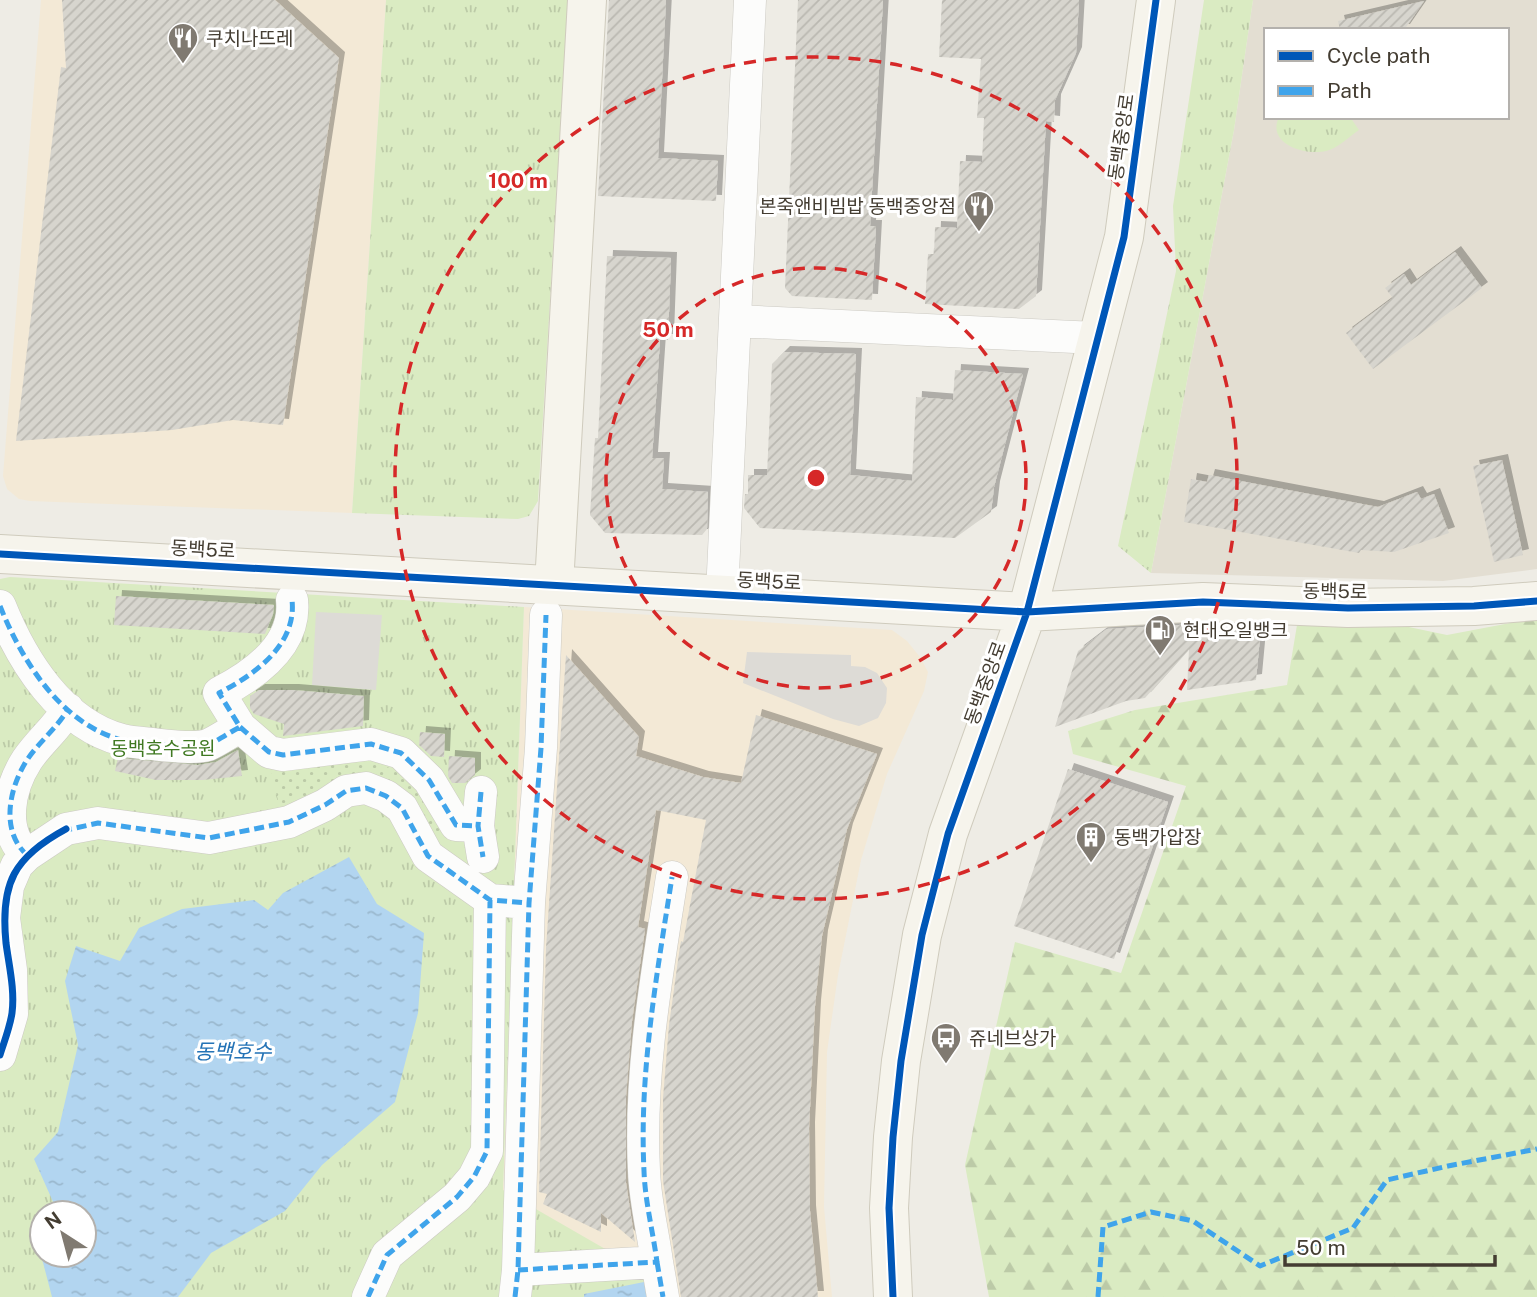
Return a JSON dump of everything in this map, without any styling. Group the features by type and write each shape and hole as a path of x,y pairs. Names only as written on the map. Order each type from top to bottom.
{"street":[{"path":"587,0 529,903 516,1284 657,1262"},
{"path":"722,594 750,0"},
{"name":"동백중앙로","path":"893,1297 890,1208 893,1137 901,1061 922,934 948,834 1027,612 1124,237 1156,0"},
{"path":"735,321 1096,338"},
{"name":"동백5로","path":"0,554 550,600 722,594 1027,612 1203,602 1348,608 1474,606 1537,601"},
{"path":"292,600 292,618 281,646 257,670 219,693 240,727 268,752 283,755 371,744 401,753 429,780 456,825 478,826"},
{"path":"0,606 19,648 38,678 68,709 104,733 123,741 167,746 205,746 240,727"},
{"path":"27,855 18,847 8,822 11,800 27,760 59,725 68,709"},
{"path":"0,1055 12,1014 11,970 4,918 8,886 17,865 27,855 66,829 98,823 209,838 277,825 305,815 346,791 366,788 386,796 402,807 428,856 490,900 529,903"},
{"path":"481,792 478,826 483,857"},
{"path":"663,1297 644,1173 645,1075 672,877"},
{"path":"368,1297 387,1255 457,1198 474,1177 487,1151 490,900"}],"shaded area":[{"path":"41,0 386,0 352,513 30,501 19,499 7,489 3,476"},
{"path":"1253,0 1537,0 1537,569 1443,581 1151,573 1234,130"},
{"path":"524,607 892,630 907,641 928,672 924,691 887,774 861,860 838,975 827,1052 824,1207 832,1297 669,1297 503,1190"},
{"path":"316,612 382,615 376,690 312,685"},
{"path":"747,652 851,655 851,666 865,667 877,673 887,688 886,703 878,718 859,726 833,719 743,683"}],"green space":[{"path":"386,0 568,0 538,501 529,516 518,519 352,513"},
{"path":"1204,0 1253,0 1234,130 1151,573 1118,546 1176,271 1173,206"},
{"path":"1278,119 1351,119 1359,130 1330,150 1308,152 1298,150 1283,141 1276,126"},
{"name":"동백호수공원","path":"10,577 524,607 503,1190 666,1284 669,1297 0,1297 0,579"},
{"path":"1537,618 1537,1297 989,1297 965,1165 1015,942 1121,973 1186,786 1073,754 1068,731 1135,710 1287,685 1297,625 1404,626 1447,635"},
{"path":"361,758 391,769 410,784 441,831 437,835 467,876 397,799 281,812 271,772 299,771 319,763"}],"water":[{"name":"동백호수","path":"349,857 377,904 424,933 418,1013 395,1102 322,1165 285,1211 211,1253 178,1297 52,1297 45,1269 98,1269 98,1199 52,1199 34,1159 58,1132 78,1045 65,981 76,946 120,961 139,928 182,909 254,900 268,910 283,893"},
{"path":"644,1282 647,1297 584,1297 584,1294"}],"building":[{"path":"62,0 275,0 339,58 283,425 233,420 172,430 16,441 61,67 66,68"},
{"path":"609,0 666,0 658,158 718,161 716,201 598,196"},
{"path":"798,0 883,0 870,226 876,226 872,300 792,296 785,288"},
{"path":"942,0 1079,0 1076,53 1055,100 1054,122 1046,121 1036,296 1019,309 925,304 928,254 934,254 935,227 957,228 960,161 982,162 984,118 977,118 981,59 939,57"},
{"path":"1424,1 1405,28 1340,28 1338,21"},
{"path":"1455,252 1482,288 1373,369 1346,333 1393,298 1385,288 1404,274 1411,285"},
{"path":"607,256 671,258 668,340 660,340 652,458 664,458 662,489 708,492 707,529 702,535 605,533 590,515 595,438 598,438"},
{"path":"784,352 856,354 850,475 912,481 916,397 953,400 955,370 1023,374 994,487 991,512 955,538 760,528 744,508 745,494 748,494 748,475 767,475 772,364"},
{"path":"1502,460 1523,555 1494,562 1473,466"},
{"path":"1209,475 1378,507 1417,492 1421,499 1434,494 1449,533 1394,552 1361,550 1359,553 1184,522 1191,479 1207,482"},
{"path":"116,596 274,605 265,634 114,625"},
{"path":"1197,624 1261,626 1256,680 1187,690 1189,649 1145,698 1126,701 1055,727 1078,651 1107,629"},
{"path":"566,655 639,737 636,756 703,777 741,783 756,715 877,754 847,829 822,936 815,1006 809,1128 810,1211 818,1297 681,1297 663,1181 663,1098 679,953 706,820 656,810 638,927 645,929 632,1021 626,1096 626,1183 635,1242 601,1213 601,1232 543,1204 547,1194 539,1192 546,948"},
{"path":"259,690 364,696 363,726 283,736 284,724 254,714 250,708 250,696"},
{"path":"420,732 445,734 444,757 431,756 419,745"},
{"path":"238,750 242,776 203,780 156,780 115,771 118,758 198,765 216,762"},
{"path":"449,756 475,758 475,775 465,783 452,783 448,776"},
{"name":"동백가압장","path":"1068,769 1168,802 1114,959 1014,926"}],"marked path":[{"path":"0,606 20,648 46,688 80,720 100,732 122,740 191,747 208,745 240,727 219,693 259,668 270,657 288,631 292,600"},
{"path":"515,1297 529,903 541,748 546,615"},
{"path":"27,855 13,834 10,822 12,796 27,760 68,709"},
{"path":"240,727 269,752 283,755 371,744 401,753 429,780 456,825 478,826"},
{"path":"62,831 98,823 209,838 289,822 325,805 346,791 366,788 386,796 402,808 428,856 490,900 529,903"},
{"path":"481,792 478,826 483,857"},
{"path":"518,1270 657,1262 645,1182 644,1097 650,1023 672,877"},
{"path":"368,1297 387,1255 457,1197 474,1177 487,1151 490,900"},
{"path":"1098,1297 1103,1227 1151,1212 1193,1221 1260,1266 1353,1228 1387,1180 1537,1149"},
{"path":"657,1262 663,1297"}],"cycle path":[{"path":"893,1297 889,1208 893,1137 901,1061 922,935 948,834 1027,612 1124,237 1156,0"},
{"path":"0,554 1027,612 1203,602 1348,608 1474,606 1537,601"},
{"path":"0,1055 13,1004 5,922 9,888 14,874 34,850 66,829"}],"place":[{"name":"쿠치나뜨레","path":"183,65"},
{"name":"본죽앤비빔밥 동백중앙점","path":"979,233"},
{"name":"현대오일뱅크","path":"1160,657"},
{"name":"동백가압장","path":"1091,864"},
{"name":"쥬네브상가","path":"946,1065"}]}
